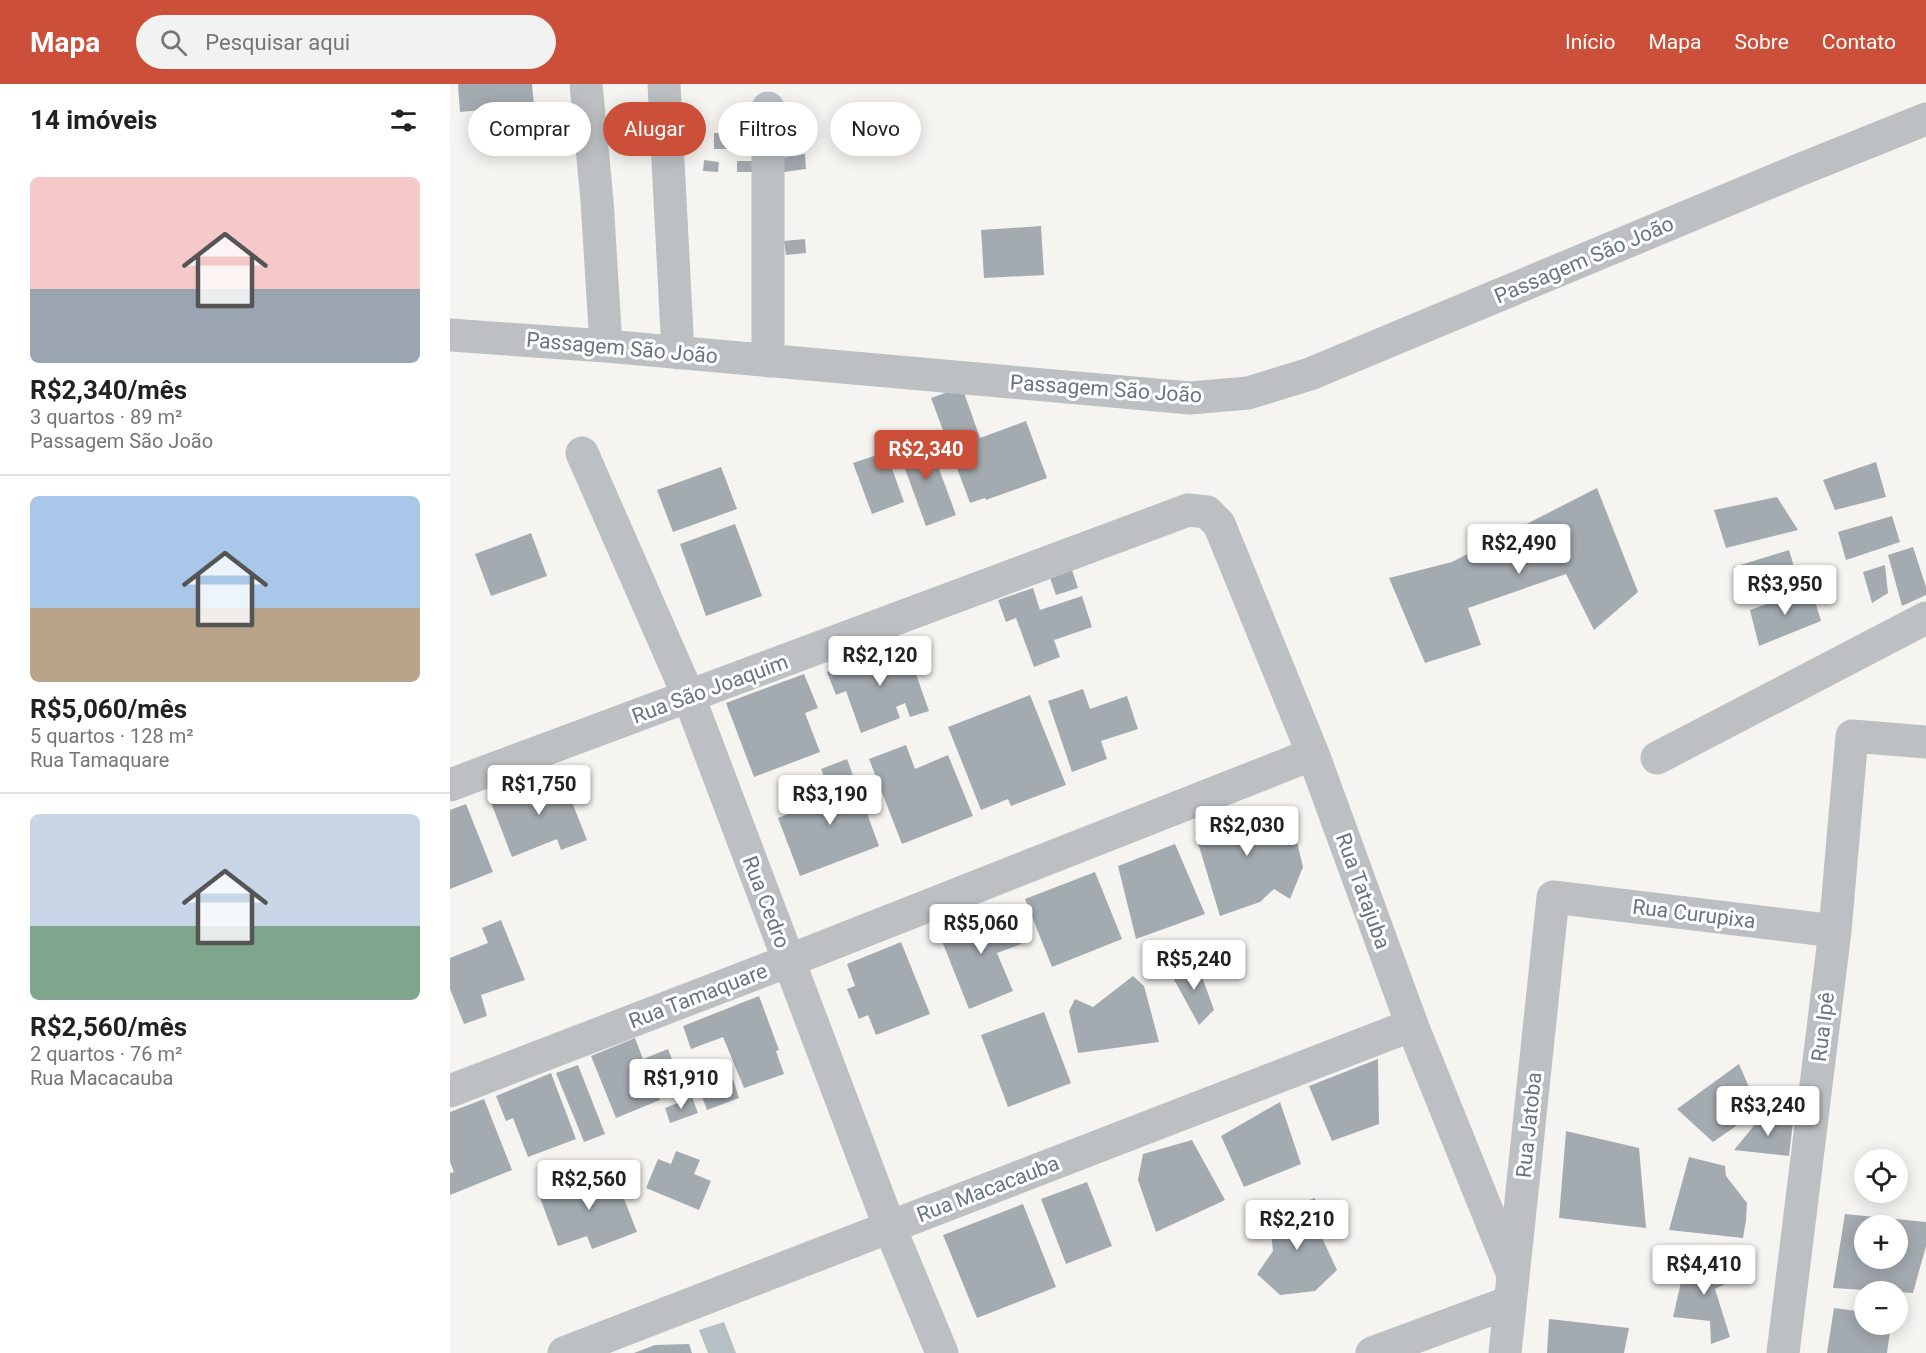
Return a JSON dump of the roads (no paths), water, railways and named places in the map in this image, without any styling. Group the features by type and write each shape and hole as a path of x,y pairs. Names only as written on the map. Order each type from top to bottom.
{"street":[{"path":"586,84 597,200 606,346"},
{"path":"664,84 678,353"},
{"name":"Passagem São João","path":"450,335 606,346 1190,398 1248,393 1310,374 1926,119"},
{"path":"768,156 768,361"},
{"name":"Rua Cedro","path":"582,453 689,697 890,1228 942,1353"},
{"name":"Rua São Joaquim","path":"450,785 1188,510 1207,512"},
{"name":"Rua Tatajuba","path":"1207,512 1219,524 1313,754 1511,1288"},
{"path":"1657,758 1926,618"},
{"name":"Rua Ipê","path":"1783,1353 1835,931 1852,736 1926,742"},
{"name":"Rua Tamaquare","path":"450,1091 788,962 1313,754"},
{"name":"Rua Curupixa","path":"1553,897 1835,931"},
{"name":"Rua Jatoba","path":"1505,1353 1553,897"},
{"name":"Rua Macacauba","path":"564,1353 1412,1024"},
{"path":"1372,1353 1511,1288"}]}
